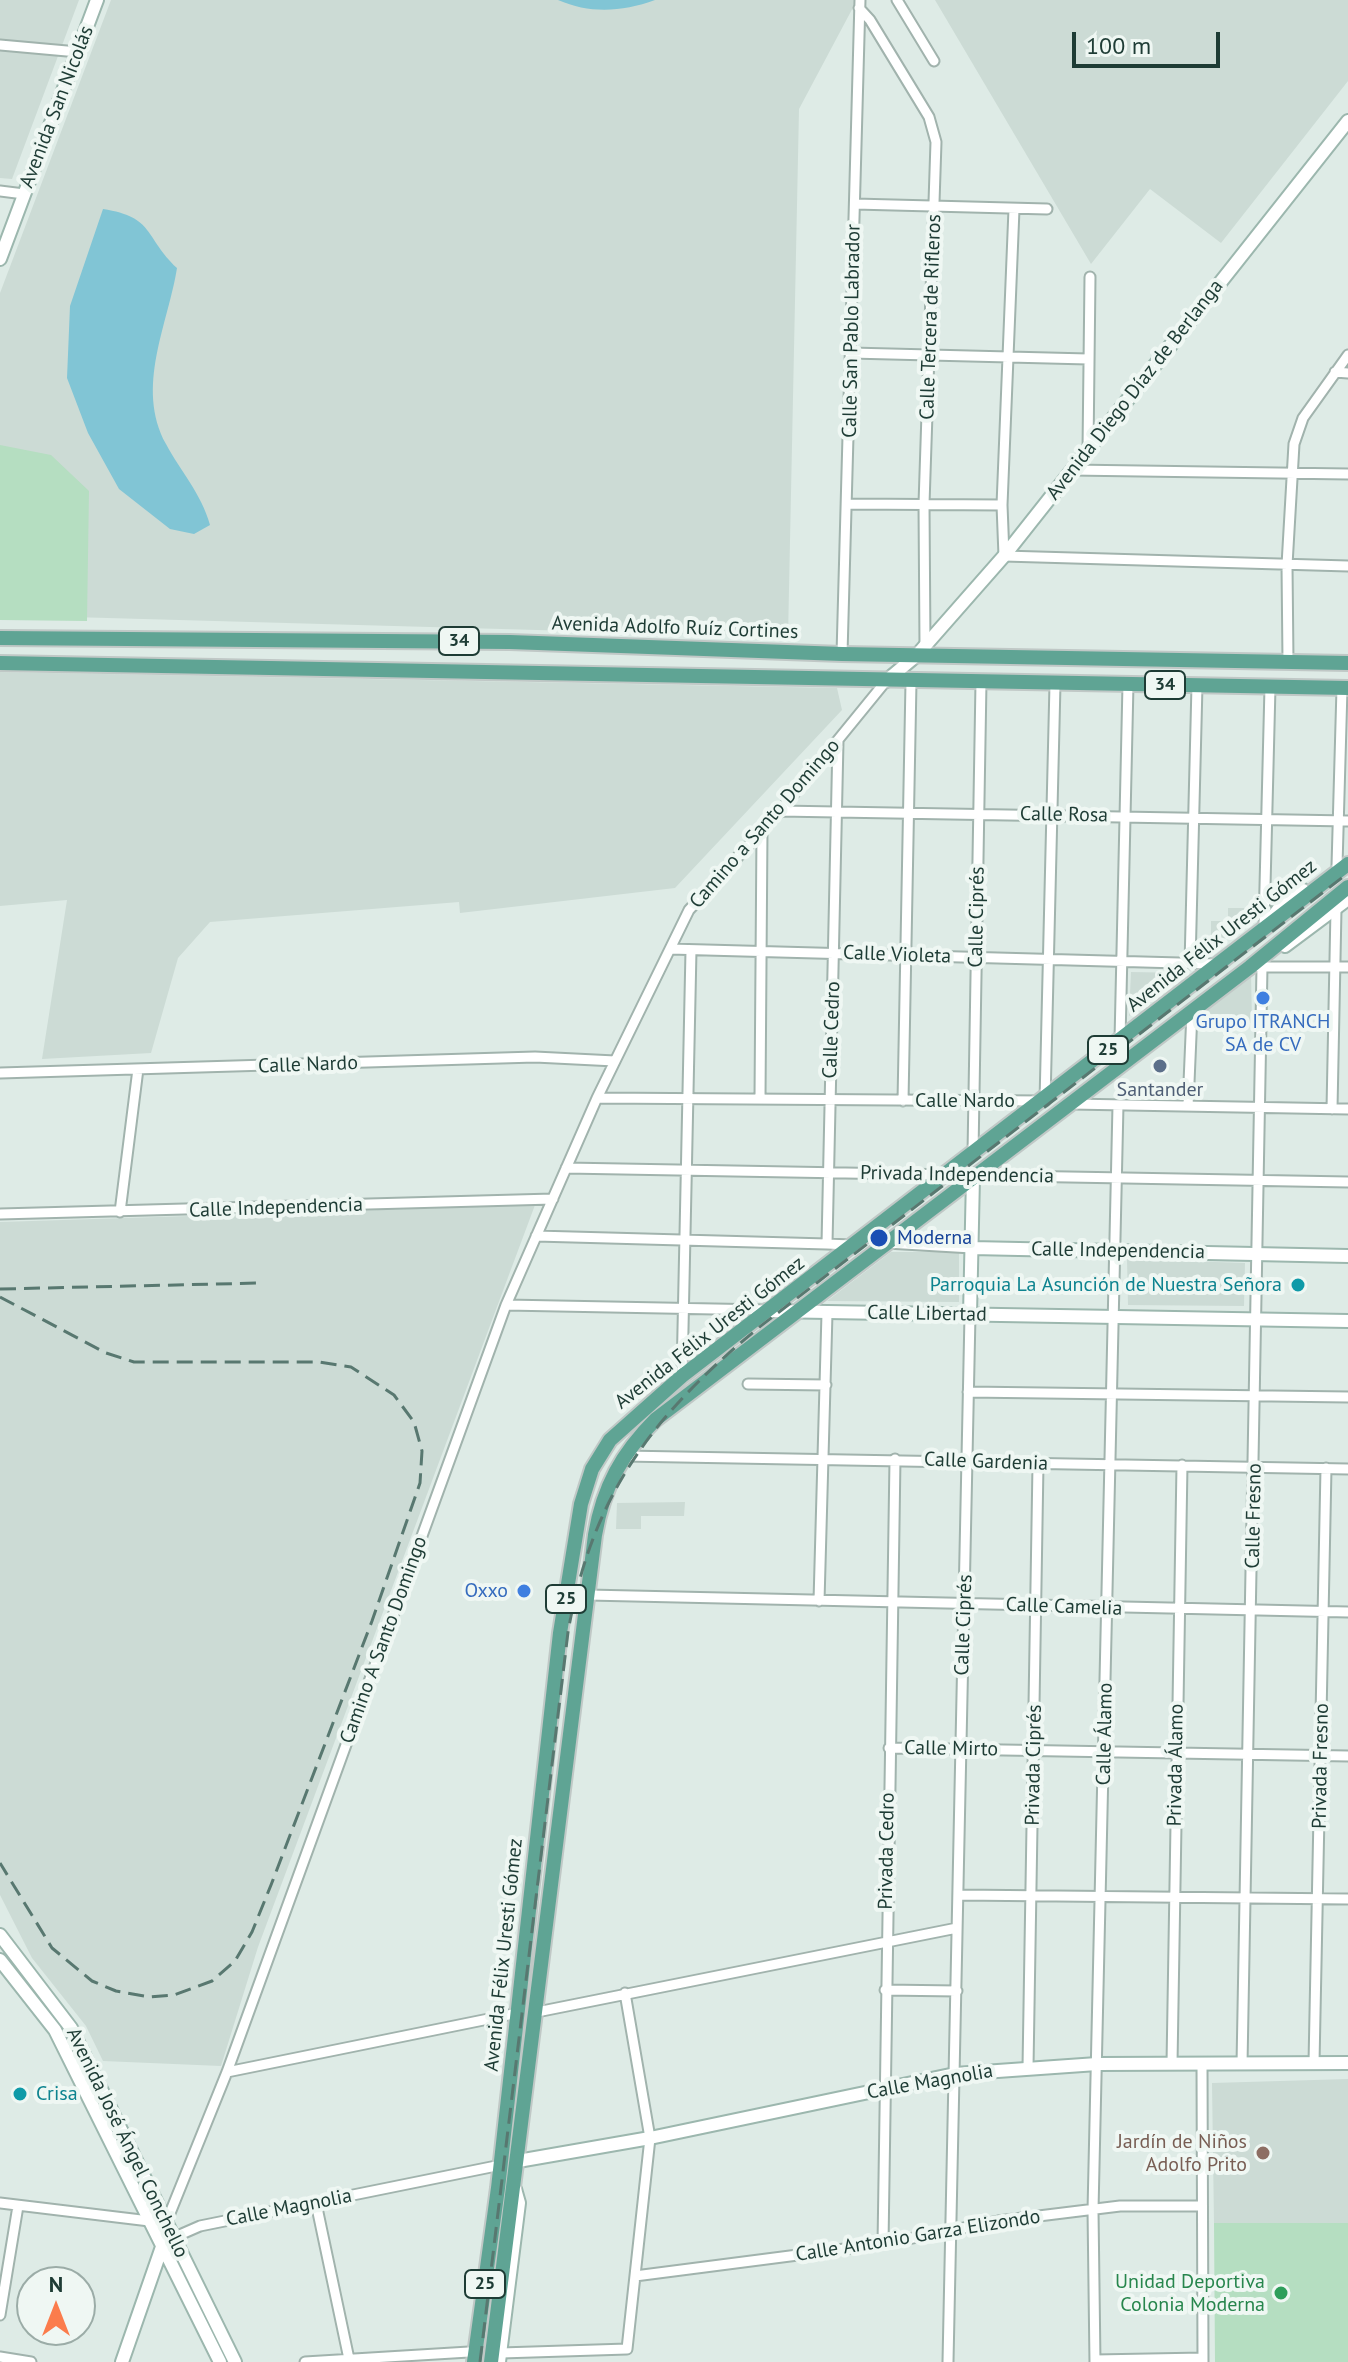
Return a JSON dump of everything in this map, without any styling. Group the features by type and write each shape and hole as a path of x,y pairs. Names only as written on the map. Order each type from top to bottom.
{"main road":[{"name":"Avenida Adolfo Ruíz Cortines","path":"0,638 495,642 842,654 921,651 1348,663"},
{"name":"34","path":"0,663 1345,688"},
{"name":"Avenida Félix Uresti Gómez","path":"470,2359 496,2206 560,1633 586,1485 600,1455 616,1433 682,1376 1045,1101 1267,924 1318,888 1342,865"},
{"name":"Avenida Félix Uresti Gómez","path":"497,2359 518,2161 599,1513 607,1485 623,1456 656,1419 802,1312 887,1243 1192,1012 1256,967 1270,951 1333,905 1348,887"}],"street":[{"name":"Avenida San Nicolás","path":"0,259 97,0"},
{"path":"897,0 934,61"},
{"name":"Calle San Pablo Labrador","path":"842,654 859,4"},
{"name":"Calle Tercera de Rifleros","path":"859,4 934,129 935,207 921,651"},
{"path":"0,45 78,52"},
{"name":"Avenida Diego Díaz de Berlanga","path":"886,681 921,651 1004,556 1348,121"},
{"path":"0,191 24,194"},
{"path":"855,204 1047,209"},
{"path":"1014,209 1002,505 1004,556 1348,566"},
{"path":"1088,451 1090,277"},
{"path":"851,353 1088,359"},
{"path":"1288,661 1290,473 1297,431 1348,355"},
{"path":"1335,372 1348,373"},
{"path":"1071,470 1348,474"},
{"path":"848,504 1002,505"},
{"name":"Avenida Diego Díaz de Berlanga","path":"911,682 921,651"},
{"name":"Camino a Santo Domingo","path":"615,1061 689,910 780,811 886,681"},
{"path":"903,1101 911,682"},
{"name":"Calle Ciprés","path":"973,1153 981,682"},
{"path":"1045,1101 1055,684"},
{"path":"1120,1040 1119,962 1128,684"},
{"path":"1190,964 1197,685"},
{"path":"1267,924 1270,687"},
{"path":"1342,865 1345,688"},
{"name":"Calle Cedro","path":"827,1244 838,741"},
{"name":"Calle Rosa","path":"780,811 1343,821"},
{"path":"760,1097 762,830"},
{"path":"1267,924 1281,906 1348,858"},
{"path":"1332,1109 1333,905 1348,899"},
{"name":"Calle Violeta","path":"670,949 1219,964"},
{"path":"682,1376 691,950"},
{"path":"1256,967 1348,967"},
{"name":"Calle Fresno","path":"1242,2064 1261,1107 1256,967"},
{"path":"1188,1106 1192,1012"},
{"name":"Calle Nardo","path":"0,1073 535,1057 615,1061"},
{"name":"Camino A Santo Domingo","path":"166,2223 227,2072 506,1305 615,1061"},
{"path":"120,1212 138,1069"},
{"name":"Calle Nardo","path":"597,1098 686,1096 1045,1101"},
{"path":"1070,1104 1348,1109"},
{"name":"Calle Álamo","path":"1095,2361 1093,2210 1118,1105"},
{"name":"Privada Independencia","path":"566,1168 1348,1182"},
{"name":"Calle Ciprés","path":"948,2362 973,1177"},
{"name":"Calle Independencia","path":"0,1214 553,1199"},
{"path":"536,1236 855,1245"},
{"name":"Calle Independencia","path":"887,1243 972,1248 1348,1256"},
{"name":"Calle Libertad","path":"506,1305 1348,1321"},
{"path":"819,1601 827,1313"},
{"path":"748,1384 826,1385"},
{"path":"968,1392 1348,1397"},
{"name":"Calle Gardenia","path":"623,1456 1348,1469"},
{"name":"Privada Cedro","path":"883,2244 885,1941 895,1459"},
{"name":"Privada Ciprés","path":"1028,2067 1038,1464"},
{"name":"Privada Álamo","path":"1172,2064 1182,1465"},
{"name":"Privada Fresno","path":"1314,2063 1326,1468"},
{"name":"Calle Camelia","path":"588,1595 1348,1612"},
{"name":"Calle Mirto","path":"889,1748 1348,1756"},
{"path":"959,1895 1348,1899"},
{"path":"537,2012 957,1928"},
{"name":"Avenida José Ángel Conchello","path":"0,1935 65,2017 114,2111 166,2223"},
{"name":"Avenida José Ángel Conchello","path":"0,1960 47,2016 151,2221 167,2241 235,2362"},
{"path":"885,1990 957,1991"},
{"path":"497,2359 627,2349 650,2138 625,1993"},
{"path":"227,2072 518,2013"},
{"name":"Calle Magnolia","path":"518,2161 650,2138 955,2074 1097,2064 1348,2063"},
{"path":"1095,2361 1203,2360 1202,2064"},
{"name":"Calle Magnolia","path":"167,2241 200,2226 501,2165"},
{"name":"25","path":"470,2359 489,2212 498,2188"},
{"name":"25","path":"497,2359 519,2203 515,2189"},
{"path":"0,2203 166,2223 167,2241 122,2362"},
{"path":"316,2203 349,2359"},
{"path":"0,2315 18,2206"},
{"name":"Calle Antonio Garza Elizondo","path":"635,2276 883,2244 951,2230 1093,2210 1202,2206"},
{"name":"Avenida José Ángel Conchello","path":"167,2241 220,2362"},
{"path":"0,2357 31,2362"},
{"path":"305,2362 470,2359"}],"shaded area":[{"path":"0,0 79,0 12,179 0,178"},
{"path":"111,0 857,0 799,109 788,637 0,615 0,293"},
{"path":"935,0 1348,0 1348,81 1221,243 1150,189 1091,264"},
{"path":"0,672 837,688 842,710 675,888 460,913 459,902 210,922 178,958 151,1053 42,1059 67,900 0,906"},
{"path":"1228,908 1255,908 1252,920 1211,948 1211,921 1228,921"},
{"path":"1131,972 1186,973 1129,1016"},
{"path":"1251,972 1252,1023 1195,1022 1195,1013"},
{"path":"535,1205 258,1947 221,2066 103,2061 86,2026 32,1958 0,1895 0,1222"},
{"path":"891,1252 959,1252 959,1302 827,1301"},
{"path":"1127,1259 1245,1263 1244,1306 1128,1305"},
{"path":"685,1502 684,1516 641,1516 641,1529 616,1529 617,1503"},
{"name":"Jardín de Niños Adolfo Prito","path":"1348,2079 1348,2223 1214,2223 1212,2083"}],"green space":[{"path":"0,445 51,455 89,491 87,621 0,620"},
{"name":"Unidad Deportiva Colonia Moderna","path":"1214,2223 1348,2223 1348,2362 1215,2362"}],"water":[{"path":"558,0 655,0 606,10 582,8"},
{"path":"103,209 132,217 141,223 177,268 156,356 153,400 166,444 196,493 210,525 194,534 170,529 119,489 88,433 67,378 70,306"}],"railway":[{"path":"480,2362 568,1632 593,1539 632,1462 657,1427 687,1394 757,1329 1348,873"},
{"path":"0,1289 261,1283"},
{"path":"0,1297 106,1353 134,1362 319,1362 351,1367 394,1395 414,1422 422,1451 420,1483 372,1621 271,1885 252,1932 235,1961 212,1981 174,1995 150,1997 116,1991 92,1981 52,1948 0,1863"}],"place":[{"name":"Grupo ITRANCH SA de CV","path":"1263,998"},
{"name":"Santander","path":"1160,1066"},
{"name":"Moderna","path":"879,1238"},
{"name":"Parroquia La Asunción de Nuestra Señora","path":"1298,1285"},
{"name":"Oxxo","path":"524,1591"},
{"name":"Crisa","path":"20,2094"},
{"name":"Jardín de Niños Adolfo Prito","path":"1263,2153"},
{"name":"Unidad Deportiva Colonia Moderna","path":"1281,2293"}]}
